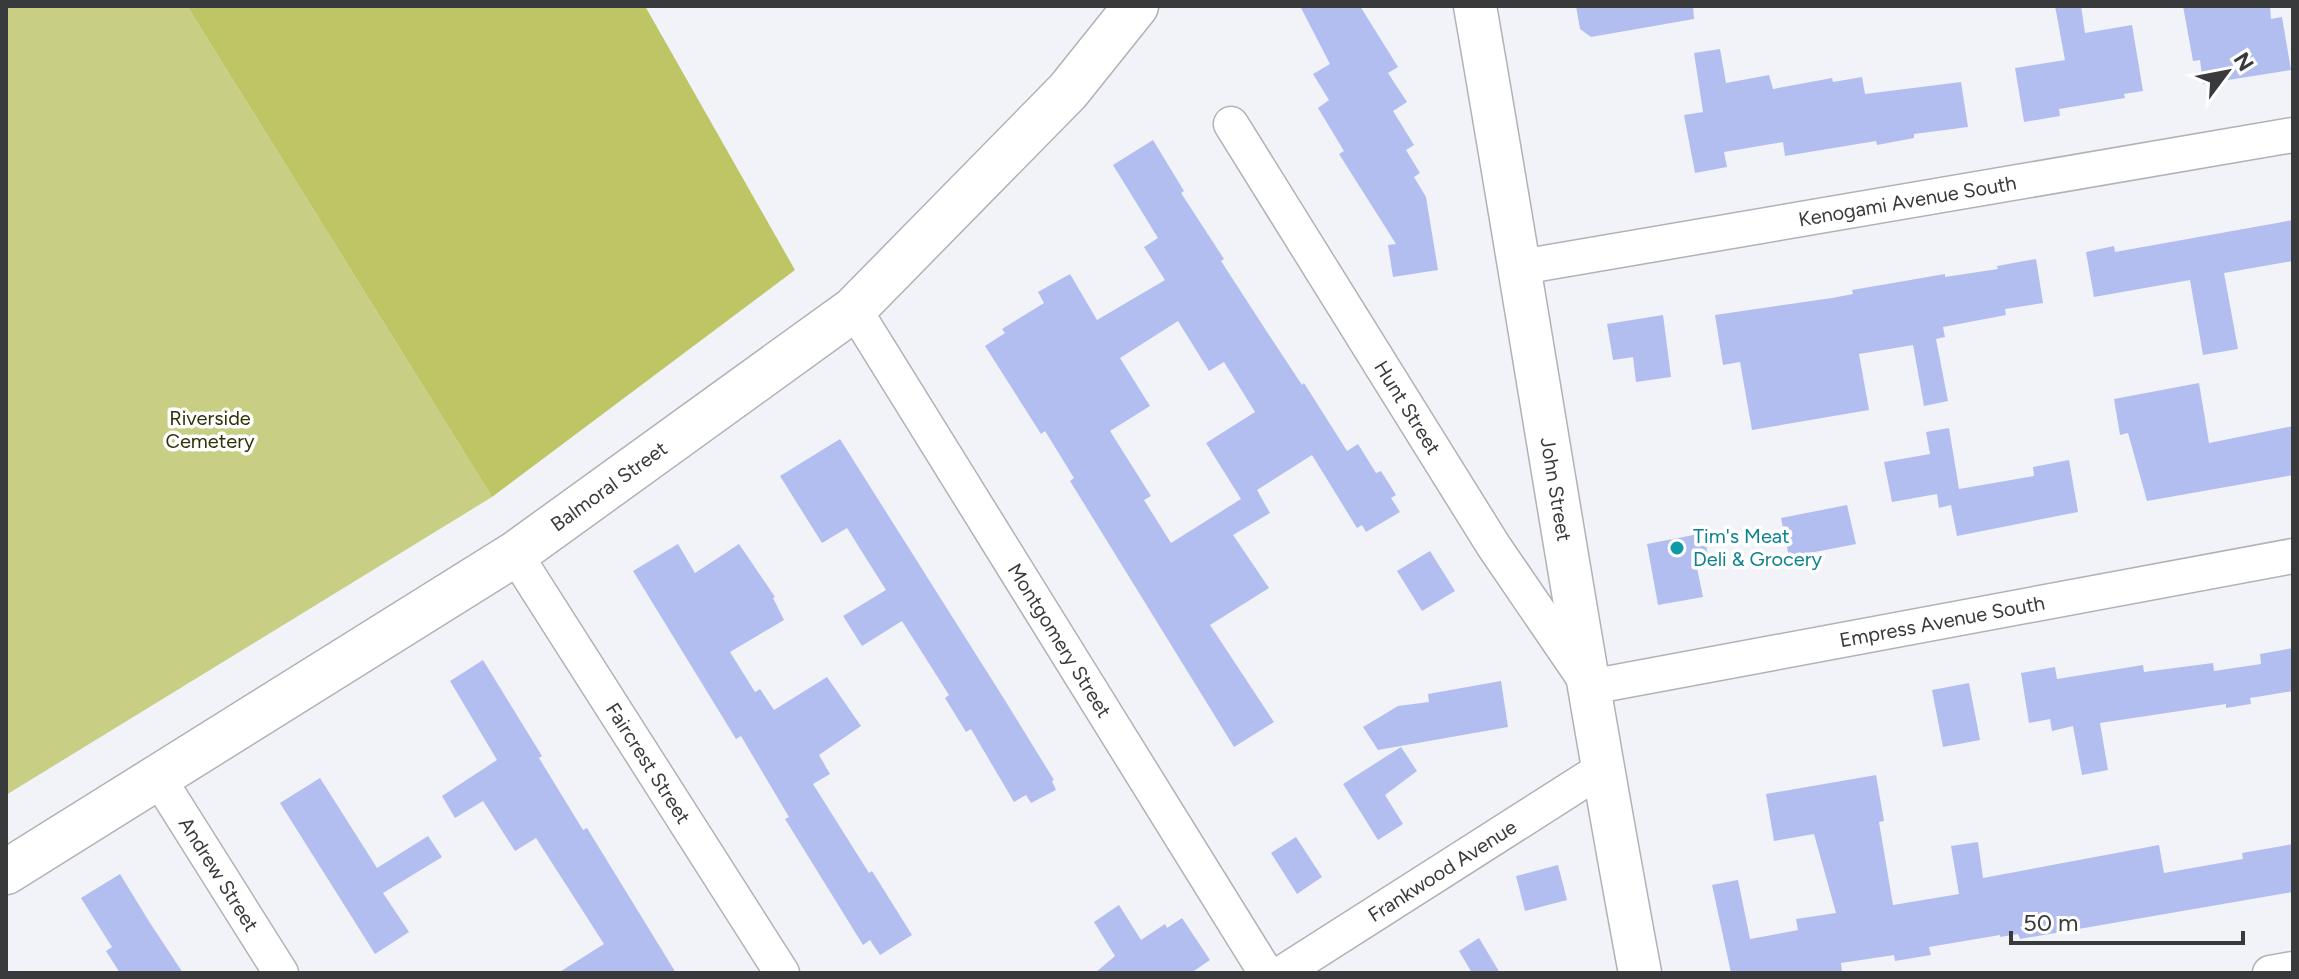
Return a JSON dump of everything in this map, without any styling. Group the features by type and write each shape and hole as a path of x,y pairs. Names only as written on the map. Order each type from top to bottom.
{"main road":[{"name":"Balmoral Street","path":"6,872 515,554 854,309 1068,91 1136,6"}],"street":[{"name":"John Street","path":"1475,6 1521,267 1602,769 1640,973"},
{"name":"Hunt Street","path":"1231,124 1493,545 1590,687"},
{"name":"Kenogami Avenue South","path":"1521,267 2293,135"},
{"name":"Montgomery Street","path":"854,309 1266,973"},
{"name":"Faircrest Street","path":"515,554 782,973"},
{"name":"Empress Avenue South","path":"1590,687 2293,556"},
{"name":"Frankwood Avenue","path":"1282,973 1602,769"},
{"name":"Andrew Street","path":"157,776 281,973"},
{"path":"2270,973 2293,969"}],"green space":[{"name":"Riverside Cemetery","path":"6,6 187,6 492,497 6,795"},
{"path":"187,6 645,6 795,270 492,497"}],"building":[{"path":"1300,6 1360,6 1398,67 1388,73 1407,102 1393,111 1414,145 1406,150 1420,173 1414,177 1426,197 1438,270 1393,277 1388,245 1396,244 1339,154 1344,151 1318,108 1329,100 1313,74 1330,64"},
{"path":"1576,6 1693,6 1694,19 1591,37 1580,29"},
{"path":"2055,6 2081,6 2085,33 2132,25 2143,91 2124,94 2125,98 2059,109 2060,116 2024,122 2015,68 2065,60"},
{"path":"2183,6 2270,6 2271,19 2282,17 2291,70 2203,84 2200,60 2193,61"},
{"path":"1720,49 1726,83 1769,75 1773,89 1832,78 1833,82 1862,77 1865,94 1961,82 1968,127 1914,134 1914,138 1877,145 1876,141 1785,156 1783,142 1724,152 1727,167 1695,173 1684,115 1703,112 1694,53"},
{"path":"1153,140 1184,191 1181,193 1224,259 1221,261 1302,385 1304,383 1347,451 1358,444 1376,473 1381,471 1396,495 1391,498 1400,512 1366,532 1362,525 1357,528 1312,455 1257,490 1270,513 1233,535 1269,588 1210,625 1274,722 1234,747 1070,481 1074,478 1045,431 1041,434 985,346 1005,333 1002,329 1044,303 1038,292 1070,274 1097,320 1165,280 1144,247 1158,238 1113,165","holes":["1178,321 1209,371 1224,362 1255,412 1206,443 1241,499 1171,543 1144,500 1151,496 1110,431 1150,406 1120,358"]},
{"path":"2293,220 2293,261 2224,273 2238,349 2203,355 2190,280 2094,297 2086,252 2114,246 2115,252"},
{"path":"2036,259 2043,303 2005,309 2006,315 1943,327 1945,337 1936,339 1948,401 1924,406 1913,345 1859,354 1869,410 1752,430 1740,362 1723,365 1715,315 1832,298 1853,294 1852,290 1945,274 1945,277 1998,269 1997,266"},
{"path":"1663,315 1671,377 1636,382 1633,357 1613,360 1607,324"},
{"path":"2199,383 2209,443 2293,426 2293,475 2147,501 2128,433 2120,435 2114,399"},
{"path":"1949,428 1959,489 2034,476 2033,467 2069,460 2078,512 1957,536 1951,505 1939,508 1937,494 1892,502 1884,462 1930,454 1926,432"},
{"path":"840,439 1054,780 1056,790 1031,803 1026,795 1014,802 971,729 966,732 945,698 949,695 902,621 862,646 843,616 886,590 847,528 822,543 780,476"},
{"path":"1847,505 1856,544 1789,557 1781,518"},
{"name":"Tim's Meat Deli & Grocery","path":"1704,533 1709,561 1696,563 1703,597 1658,605 1647,544"},
{"path":"678,544 695,573 739,544 775,597 784,620 730,652 755,692 760,689 774,710 827,677 861,726 819,755 830,774 813,784 912,935 880,955 870,940 863,945 785,819 789,817 741,736 736,739 633,571"},
{"path":"1430,551 1455,591 1422,611 1397,571"},
{"path":"2293,648 2293,691 2250,698 2251,704 2226,708 2226,704 2100,723 2108,770 2082,775 2073,726 2052,731 2050,719 2029,723 2021,673 2055,667 2057,679 2143,665 2144,672 2213,663 2214,671 2261,664 2260,654"},
{"path":"483,660 583,830 587,828 676,973 558,973 604,944 536,838 515,851 483,801 455,818 442,796 497,760 450,681"},
{"path":"1501,681 1508,727 1378,750 1363,727 1398,706 1429,702 1428,694"},
{"path":"1969,683 1980,740 1943,747 1932,690"},
{"path":"1401,747 1417,771 1385,795 1403,824 1378,840 1343,784"},
{"path":"1876,775 1884,821 1879,822 1893,905 1959,894 1951,846 1978,842 1983,878 2159,845 2164,873 2243,859 2242,853 2293,844 2293,892 2020,939 2018,934 2000,935 1929,947 1931,955 1895,961 1894,955 1841,963 1842,973 1731,973 1712,885 1738,880 1750,939 1798,930 1796,919 1836,913 1814,834 1774,841 1766,794"},
{"path":"320,778 377,868 428,836 442,857 383,893 409,932 375,954 280,803"},
{"path":"1296,837 1322,877 1297,894 1271,853"},
{"path":"1558,865 1567,900 1525,911 1516,876"},
{"path":"120,874 183,973 120,973 106,951 112,947 81,898"},
{"path":"1119,905 1141,940 1165,924 1167,928 1182,918 1210,960 1191,973 1095,973 1115,956 1094,922"},
{"path":"1479,938 1500,973 1472,973 1459,951"}],"place":[{"name":"Tim's Meat Deli & Grocery","path":"1677,548"}]}
